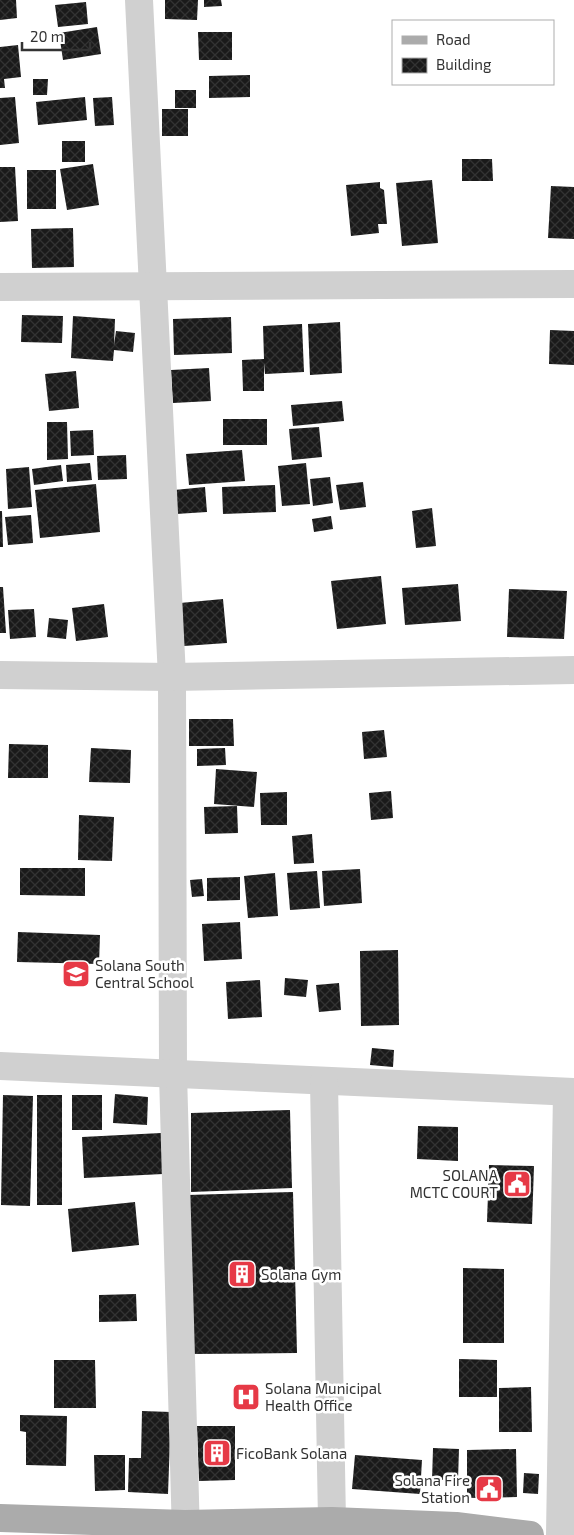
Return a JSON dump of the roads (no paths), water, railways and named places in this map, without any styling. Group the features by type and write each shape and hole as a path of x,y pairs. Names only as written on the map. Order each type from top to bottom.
{"main road":[{"path":"0,1518 186,1530 332,1521 456,1526 530,1535"}],"street":[{"path":"139,0 172,677 173,1074 186,1530"},
{"path":"0,287 574,284"},
{"path":"0,675 172,677 574,670"},
{"path":"0,1066 571,1092 560,1535"},
{"path":"324,1082 332,1521"}],"place":[{"name":"Solana South Central School","path":"76,974"},
{"name":"SOLANA MCTC COURT","path":"517,1184"},
{"name":"Solana Gym","path":"242,1274"},
{"name":"Solana Municipal Health Office","path":"246,1397"},
{"name":"FicoBank Solana","path":"217,1453"},
{"name":"Solana Fire Station","path":"489,1489"}]}
